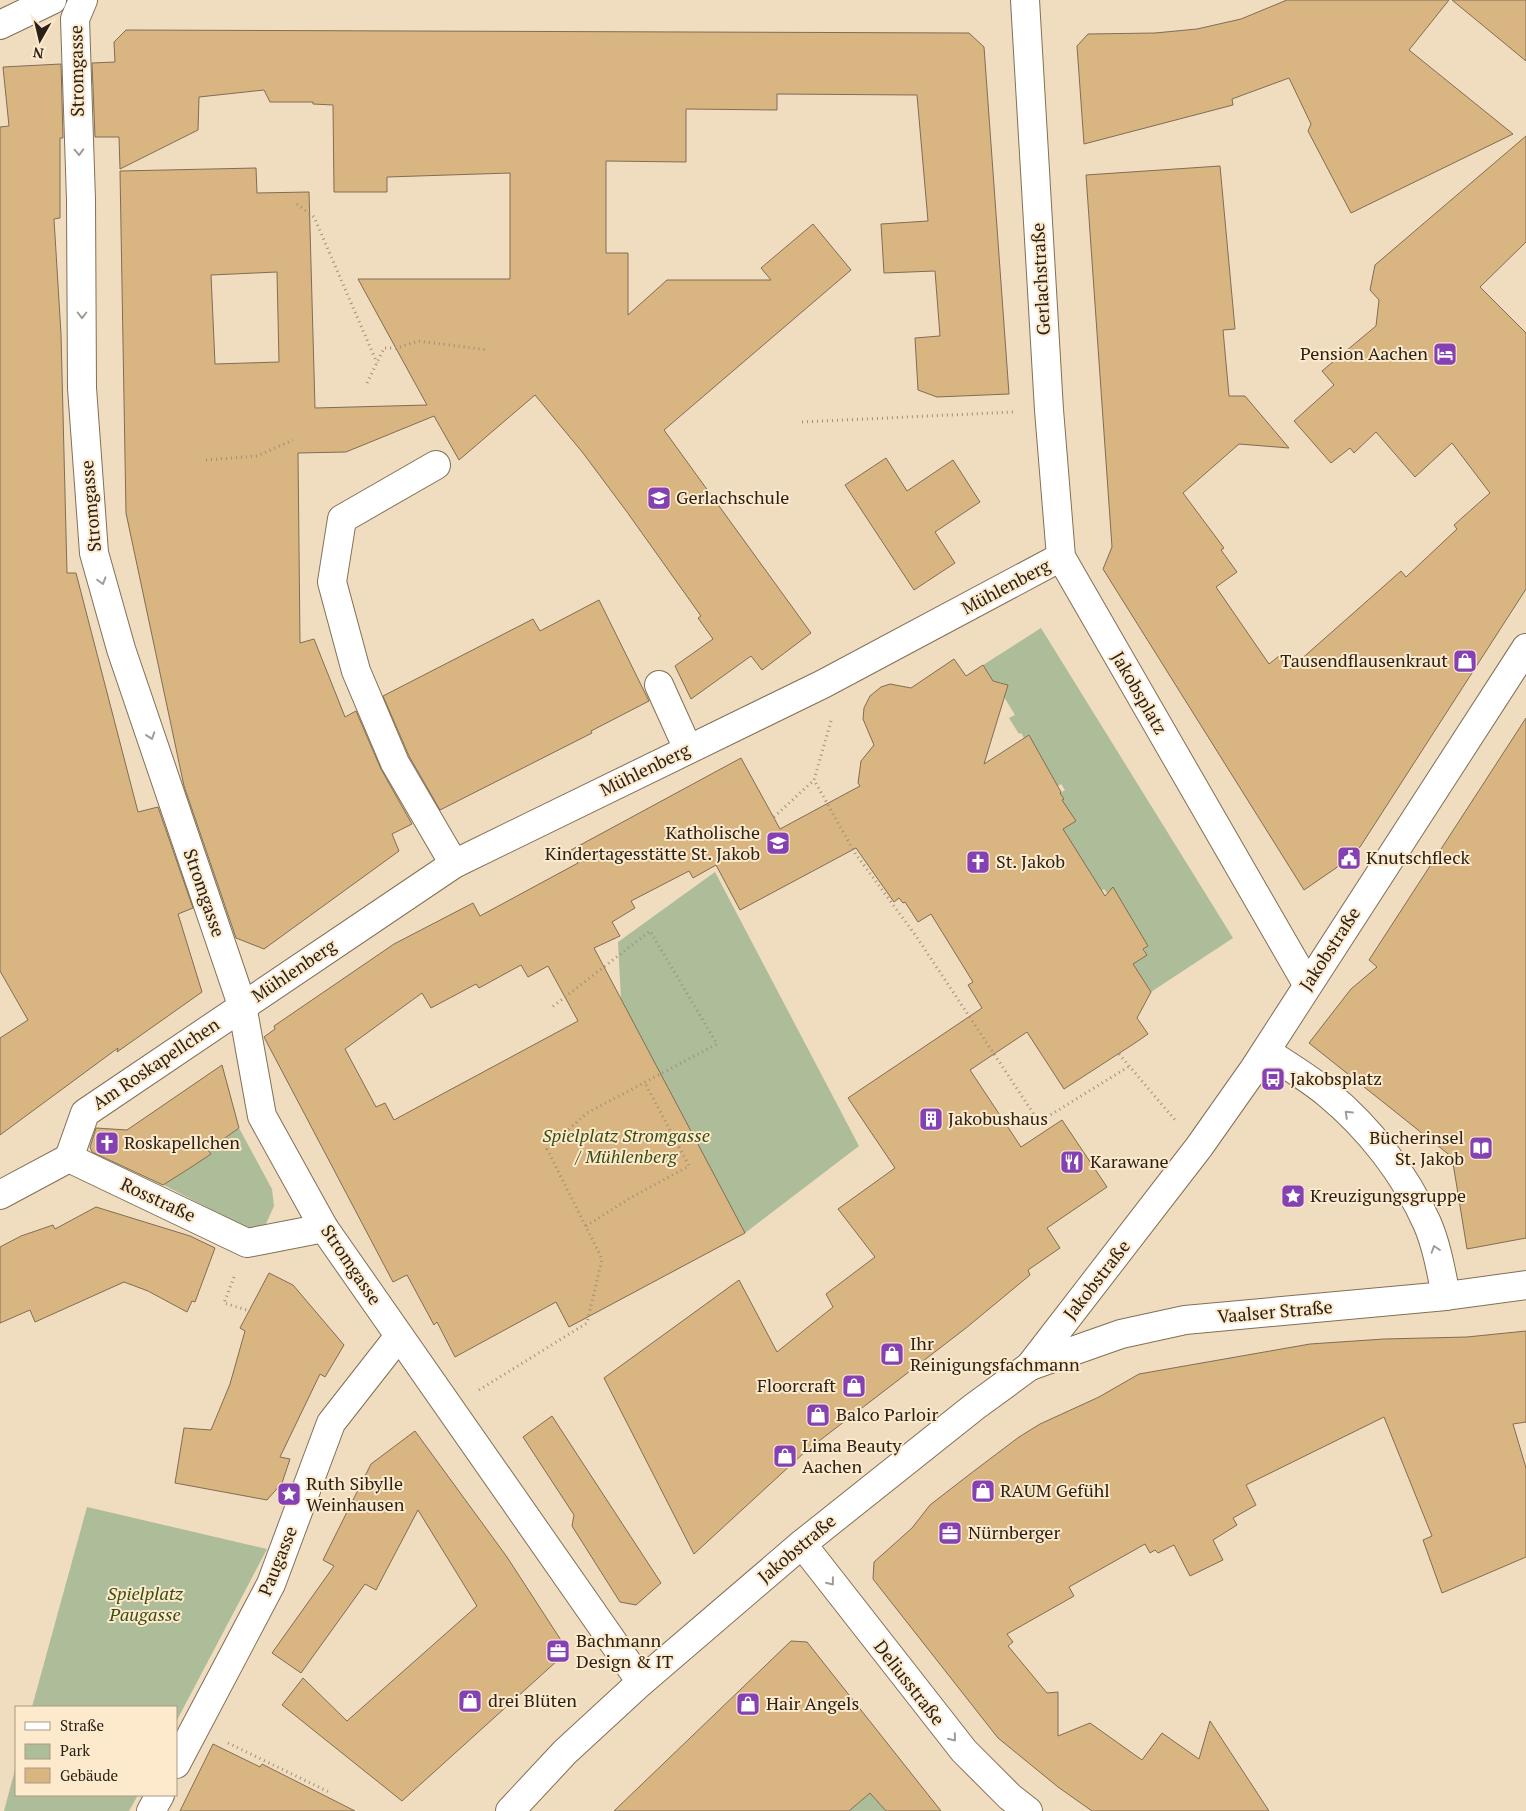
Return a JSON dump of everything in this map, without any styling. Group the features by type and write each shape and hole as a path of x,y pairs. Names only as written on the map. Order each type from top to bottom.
{"street":[{"path":"0,25 52,0"},
{"name":"Stromgasse","path":"83,0 75,19 81,200 82,388 94,554 121,649 242,1005 262,1116 324,1228 641,1682"},
{"name":"Gerlachstraße","path":"1026,0 1049,410 1061,558"},
{"path":"436,465 342,519 332,582 356,671 395,763 454,864"},
{"name":"Mühlenberg","path":"242,1005 454,864 823,684 1061,558"},
{"name":"Jakobsplatz","path":"1061,558 1307,984"},
{"name":"Jakobstraße","path":"510,1811 565,1752 641,1682 802,1544 974,1407 1030,1366 1199,1146 1266,1051 1307,984 1526,648"},
{"path":"659,685 688,749"},
{"name":"Am Roskapellchen","path":"69,1158 85,1113 242,1005"},
{"path":"1266,1051 1328,1094 1373,1138 1404,1180 1427,1223 1440,1262 1446,1296"},
{"path":"0,1195 69,1158"},
{"name":"Rosstraße","path":"69,1158 247,1243"},
{"path":"247,1243 324,1228"},
{"name":"Vaalser Straße","path":"1030,1366 1121,1334 1185,1320 1446,1296 1526,1285"},
{"name":"Paugasse","path":"178,1760 271,1584 331,1423 399,1336"},
{"name":"Deliusstraße","path":"802,1544 964,1751 1010,1798 1028,1811"},
{"path":"151,1811 159,1796"}],"path":[{"path":"297,204 314,217 377,362"},
{"path":"367,383 384,348 397,348 418,341 488,350"},
{"path":"802,422 1049,410"},
{"path":"206,460 258,456 293,440"},
{"path":"774,817 814,780 832,716 823,684"},
{"path":"814,780 856,853 916,936 1039,1122 1128,1067"},
{"path":"449,1409 587,1323 602,1259 547,1150 587,1113 717,1044 650,931 551,1008"},
{"path":"1118,1054 1199,1146"},
{"path":"586,1226 689,1166 645,1083"},
{"path":"247,1243 224,1303 250,1310"},
{"path":"196,1728 331,1793"}],"green space":[{"path":"1041,628 1233,938 1151,992 1130,960 1147,955 1144,949 1148,946 1104,889 1100,892 1091,878 1093,876 1090,872 1088,873 1075,853 1077,851 1060,830 1060,793 1065,790 1061,784 1056,787 1029,735 1024,738 1021,733 1019,734 1009,718 1015,715 1004,697 1007,689 1003,683 993,681 983,665"},
{"name":"Spielplatz Stromgasse / Mühlenberg","path":"715,872 859,1146 745,1233 569,1327 444,1093 621,999 618,942"},
{"path":"239,1128 272,1189 274,1206 265,1226 250,1230 116,1160 159,1147 179,1175 211,1154 208,1150"},
{"name":"Spielplatz Paugasse","path":"87,1507 267,1549 178,1718 178,1706 32,1706"},
{"path":"15,1770 15,1796 137,1796 129,1811 4,1811"},
{"path":"870,1793 886,1811 820,1811 858,1803"}],"building":[{"path":"1287,0 1449,0 1409,50 1513,134 1351,213 1308,131 1311,124 1289,78 1232,99 1233,105 1084,144 1077,46 1088,34 1155,33 1197,29 1241,19"},
{"path":"1452,0 1526,0 1526,61"},
{"path":"126,30 969,33 984,47 1009,394 937,397 918,390 915,338 940,336 935,271 884,273 881,224 928,221 917,95 777,94 777,110 686,109 686,162 606,161 606,253 628,253 628,315 667,280 771,280 761,268 813,224 851,270 664,430 811,633 762,670 751,656 691,699 675,666 713,639 698,618 701,616 627,512 583,453 535,395 459,460 434,416 346,452 298,453 300,643 314,639 345,717 356,711 381,769 412,824 392,834 399,851 264,949 236,938 184,786 126,513 120,171 256,168 257,193 309,192 315,408 427,405 358,279 510,279 510,173 387,177 387,192 334,192 333,105 313,104 313,102 270,102 264,90 199,97 198,130 120,169 119,137 95,137 92,63 115,62 114,42","holes":["277,272 279,362 215,364 211,275"]},
{"path":"61,64 63,138 60,138 60,218 54,219 61,334 67,573 76,573 138,812 158,807 193,908 178,914 202,992 117,1052 118,1048 0,1135 0,1038 28,1020 0,971 0,127 9,126 3,67"},
{"path":"1526,136 1526,242 1480,287 1526,333 1526,589 1360,847 1336,868 1304,890 1103,569 1112,547 1086,175 1220,166 1235,329 1223,330 1229,396 1245,396 1289,448 1239,444 1183,493 1224,548 1221,550 1237,572 1216,587 1269,664 1279,656 1290,669 1401,571 1406,577 1457,529 1454,525 1490,493 1452,443 1415,477 1376,432 1354,453 1350,448 1331,463 1294,421 1334,385 1322,371 1376,326 1379,300 1370,290 1375,265"},
{"path":"886,458 907,491 953,460 980,502 935,532 955,563 914,590 845,485"},
{"path":"599,600 649,701 591,731 592,733 440,810 409,756 383,696 533,619 540,631"},
{"path":"954,659 966,676 983,665 993,681 1008,685 984,764 1029,735 1061,792 1064,799 1062,800 1076,821 1063,829 1105,896 1113,887 1148,946 1143,949 1147,955 1133,964 1151,992 1137,1018 1148,1034 1064,1089 1027,1032 970,1070 1021,1147 1062,1120 1107,1187 1047,1228 1060,1248 1028,1270 1030,1275 966,1328 806,1451 694,1554 604,1378 739,1280 777,1352 833,1307 826,1294 875,1257 838,1209 895,1168 848,1098 982,1008 968,985 973,982 931,914 918,922 905,902 903,903 899,898 894,902 856,848 740,910 716,865 693,878 689,871 631,901 635,908 612,922 620,936 594,948 745,1233 569,1327 556,1302 455,1357 437,1322 434,1325 407,1275 393,1282 264,1037 275,1029 274,1026 394,944 473,903 480,916 578,863 571,850 741,758 780,829 860,786 858,783 861,761 874,745 863,719 864,708 870,696 881,687 890,684 911,688","holes":["521,965 528,977 548,966 578,1021 394,1120 385,1103 376,1107 345,1049 422,993 431,1008 476,984 479,988"]},
{"path":"1526,718 1526,1238 1467,1249 1452,1157 1309,1043 1351,989 1377,967 1369,960"},
{"path":"222,1065 239,1128 208,1150 211,1154 163,1185 92,1152 90,1147 96,1128 127,1130"},
{"path":"96,1207 190,1236 215,1248 195,1302 192,1301 187,1312 148,1291 124,1282 35,1322 30,1310 0,1323 0,1247 21,1236 53,1225 55,1229"},
{"path":"269,1273 293,1285 344,1345 325,1377 320,1374 280,1457 290,1459 282,1483 267,1500 175,1483 184,1428 211,1430 230,1384 245,1331 240,1328"},
{"path":"1526,1331 1526,1422 1513,1424 1526,1468 1526,1557 1442,1593 1423,1540 1432,1536 1384,1417 1246,1485 1256,1505 1233,1518 1237,1525 1213,1540 1223,1560 1190,1576 1174,1545 1158,1553 1155,1550 1150,1553 1145,1544 1069,1587 1074,1596 1007,1634 1013,1642 1008,1646 1047,1693 1058,1692 1058,1736 1090,1723 1142,1760 1162,1733 1199,1759 1210,1721 1269,1811 1092,1811 1058,1787 998,1738 873,1579 874,1562 912,1528 930,1505 970,1474 1019,1437 1040,1424 1099,1397 1139,1374 1310,1344 1384,1339 1467,1337"},
{"path":"552,1416 661,1583 636,1605 620,1602 572,1526 574,1515 523,1437"},
{"path":"415,1431 507,1557 568,1651 402,1801 282,1705 303,1678 347,1721 477,1606 418,1510 376,1590 365,1584 301,1673 272,1653 334,1566 323,1560 371,1464"},
{"path":"791,1641 807,1642 941,1811 886,1811 870,1793 849,1811 614,1811"},
{"path":"213,1744 260,1767 262,1764 355,1811 180,1811"}],"place":[{"name":"Pension Aachen","path":"1445,354"},
{"name":"Gerlachschule","path":"659,498"},
{"name":"Tausendflausenkraut","path":"1465,661"},
{"name":"Katholische Kindertagesstätte St. Jakob","path":"778,843"},
{"name":"Knutschfleck","path":"1349,858"},
{"name":"St. Jakob","path":"978,862"},
{"name":"Jakobsplatz","path":"1273,1079"},
{"name":"Jakobushaus","path":"931,1119"},
{"name":"Roskapellchen","path":"107,1143"},
{"name":"Bücherinsel St. Jakob","path":"1481,1148"},
{"name":"Karawane","path":"1072,1162"},
{"name":"Kreuzigungsgruppe","path":"1293,1196"},
{"name":"Ihr Reinigungsfachmann","path":"892,1354"},
{"name":"Floorcraft","path":"854,1386"},
{"name":"Balco Parloir","path":"818,1415"},
{"name":"Lima Beauty Aachen","path":"785,1456"},
{"name":"RAUM Gefühl","path":"983,1491"},
{"name":"Ruth Sibylle Weinhausen","path":"289,1494"},
{"name":"Nürnberger","path":"950,1533"},
{"name":"Bachmann Design & IT","path":"558,1651"},
{"name":"drei Blüten","path":"470,1701"},
{"name":"Hair Angels","path":"748,1704"}]}
